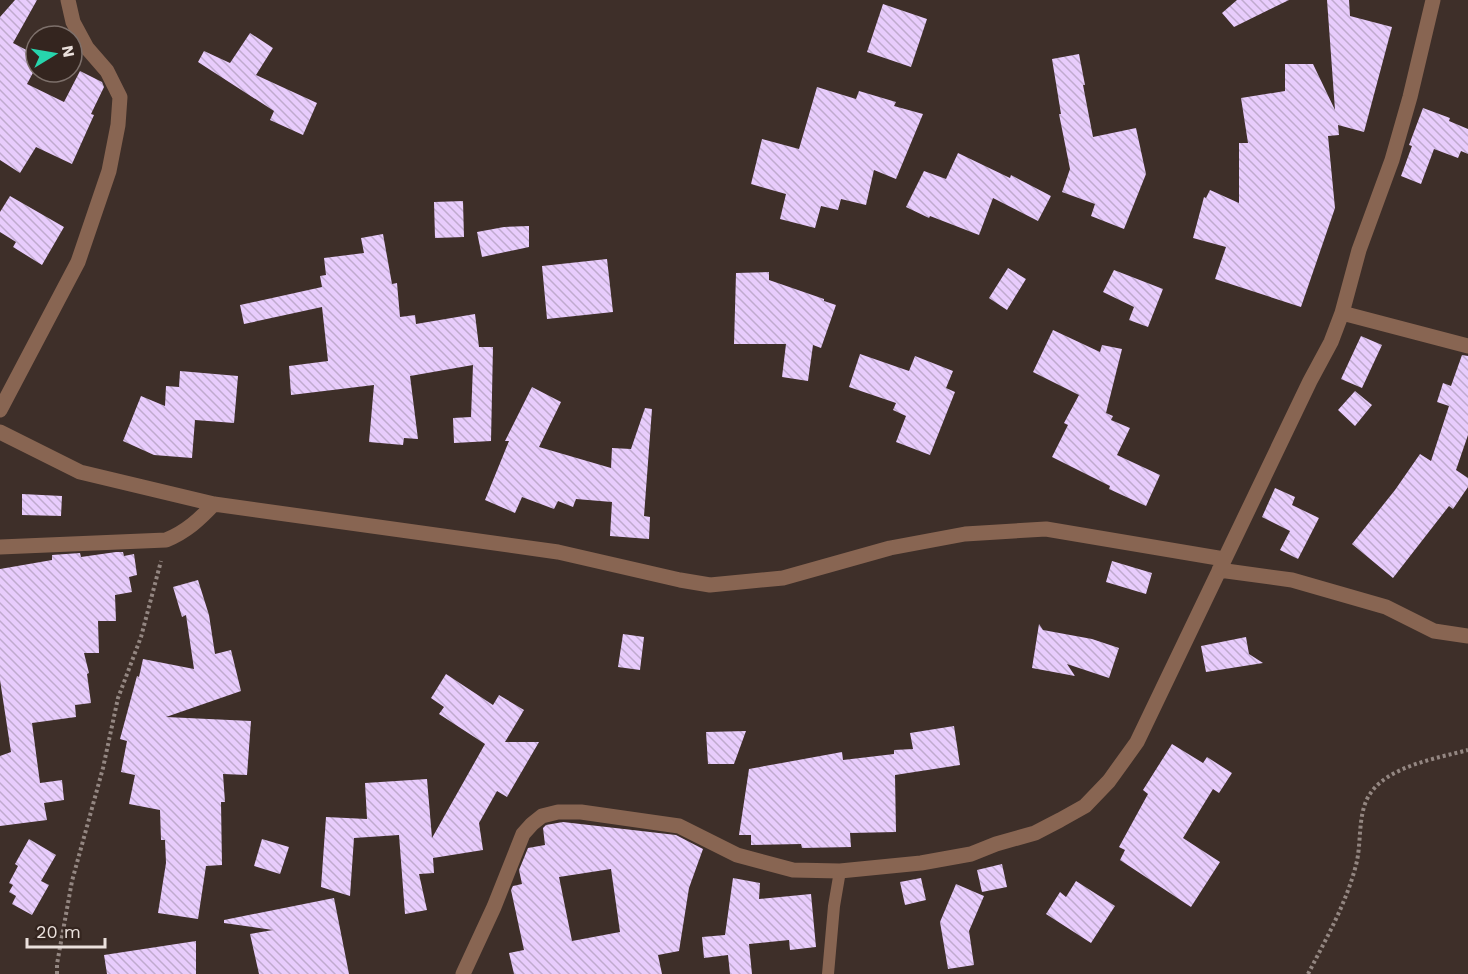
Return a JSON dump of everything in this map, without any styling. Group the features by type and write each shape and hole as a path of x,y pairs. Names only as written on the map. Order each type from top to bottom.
{"street":[{"path":"0,410 78,262 109,171 118,125 120,97 107,71 87,48 73,22 68,0"},
{"path":"463,974 494,907 523,834 542,816 558,812 581,812 679,826 737,855 793,870 840,871 921,863 971,855 996,844 1035,833 1085,806 1108,782 1137,742 1310,381 1331,342 1342,313 1359,250 1392,160 1433,0"},
{"path":"1342,313 1468,346"},
{"path":"0,432 80,472 214,504 558,552 710,585 783,578 890,548 965,534 1046,529 1292,580 1386,607 1434,631 1468,636"},
{"path":"0,548 166,540 180,534 198,521 214,504"}],"lane":[{"path":"828,974 834,906 840,871"}],"path":[{"path":"57,974 72,881 118,698 141,638 166,540"},
{"path":"1308,974 1335,922 1356,866 1362,815 1369,794 1381,781 1409,766 1468,750"}],"building":[{"path":"15,0 37,0 13,43 24,49 24,84 64,102 73,84 84,84 84,73 102,82 104,87 91,114 94,115 72,164 36,147 20,173 0,160 0,17"},
{"path":"1237,0 1289,0 1234,27 1222,13"},
{"path":"1327,0 1349,0 1350,16 1392,27 1364,132 1338,125 1339,135 1328,136 1335,208 1301,307 1215,279 1226,247 1193,238 1204,197 1206,198 1210,190 1239,203 1239,143 1248,143 1241,98 1285,91 1285,64 1313,64 1335,110"},
{"path":"883,4 927,19 911,67 867,52"},
{"path":"250,33 273,48 256,75 317,103 303,135 270,120 274,111 198,62 204,51 230,63"},
{"path":"1079,54 1093,137 1136,128 1146,174 1124,229 1091,216 1095,204 1062,192 1070,169 1059,114 1061,114 1052,59"},
{"path":"817,87 856,99 859,91 896,102 894,106 923,114 896,179 874,170 866,205 841,199 838,210 821,206 815,228 780,219 786,194 751,184 762,139 799,149"},
{"path":"1423,108 1450,118 1449,121 1468,129 1468,154 1461,151 1458,158 1434,149 1421,184 1401,176 1412,146 1409,145"},
{"path":"958,153 1010,178 1011,175 1051,196 1038,221 993,198 979,235 930,216 929,218 906,207 924,171 946,179"},
{"path":"10,196 64,227 42,265 13,247 16,242 0,232 0,212"},
{"path":"463,201 464,237 435,238 434,202"},
{"path":"529,226 529,247 482,257 477,232 504,227"},
{"path":"383,234 392,284 397,283 400,317 415,315 416,324 475,314 479,347 493,347 491,441 454,443 453,418 471,417 473,365 410,376 418,439 404,438 403,445 369,442 374,385 291,395 289,366 328,361 322,307 244,324 240,305 322,287 320,276 326,275 324,258 364,253 361,238"},
{"path":"607,259 613,312 547,319 542,266"},
{"path":"1008,268 1026,279 1007,310 989,298"},
{"path":"1114,270 1163,289 1148,327 1129,320 1134,307 1103,292"},
{"path":"769,272 769,280 836,305 821,348 813,345 808,381 782,377 786,344 734,344 736,273"},
{"path":"1053,330 1100,352 1102,345 1122,349 1106,413 1113,416 1111,420 1130,428 1117,455 1160,475 1146,506 1109,489 1110,486 1052,457 1068,425 1064,423 1079,395 1033,372"},
{"path":"1361,336 1382,345 1362,388 1341,379"},
{"path":"860,354 909,371 915,356 953,371 946,388 955,392 930,455 896,442 906,416 893,410 896,403 849,387"},
{"path":"1462,355 1468,356 1468,435 1456,470 1468,478 1468,487 1453,509 1449,506 1393,578 1352,544 1420,454 1431,461 1449,406 1437,402 1443,383 1451,386"},
{"path":"180,371 238,376 234,423 195,420 192,458 154,455 123,441 141,396 165,406 166,386 179,387"},
{"path":"532,387 561,402 539,447 611,468 612,448 631,449 645,408 652,409 644,516 650,517 649,539 610,536 612,502 576,499 573,507 558,501 554,509 522,497 515,513 485,500 509,441 505,441"},
{"path":"1355,391 1372,405 1355,426 1338,410"},
{"path":"1275,488 1295,497 1292,505 1319,518 1298,559 1280,550 1290,531 1262,517"},
{"path":"22,494 62,496 61,516 22,515"},
{"path":"123,552 124,556 134,554 137,575 129,577 132,592 115,595 116,621 98,621 99,653 84,653 89,673 87,674 91,703 75,705 76,717 32,723 40,783 62,780 64,800 44,803 47,820 0,826 0,756 11,752 0,680 0,569 52,560 52,555 80,553 81,557"},
{"path":"1112,561 1152,573 1146,594 1106,582"},
{"path":"198,580 209,615 215,654 231,650 241,691 166,717 251,721 247,775 223,774 225,802 221,802 222,865 206,866 198,919 158,913 166,863 165,840 161,840 160,810 129,804 135,775 121,772 127,741 120,739 143,659 194,669 186,615 182,617 173,587"},
{"path":"1039,624 1043,630 1092,639 1119,648 1109,678 1067,664 1075,676 1032,668"},
{"path":"623,634 644,637 640,670 618,667"},
{"path":"1246,637 1249,654 1263,663 1206,672 1201,646"},
{"path":"446,674 493,705 499,695 524,710 505,742 539,742 507,797 497,791 479,823 483,850 433,858 434,873 419,874 427,910 405,914 399,835 354,838 350,896 321,887 326,817 367,819 365,783 427,779 432,838 485,744 439,714 444,707 431,698"},
{"path":"954,726 960,765 895,775 896,832 850,833 851,847 802,848 801,844 751,845 751,835 739,835 749,769 842,752 843,760 894,754 894,750 913,749 910,733"},
{"path":"746,731 734,764 708,764 706,732"},
{"path":"1172,744 1203,763 1207,757 1232,773 1219,793 1213,789 1183,838 1220,862 1191,907 1120,860 1125,850 1119,847 1148,794 1143,790"},
{"path":"563,822 676,835 703,849 689,888 679,951 658,955 662,974 514,974 509,953 524,950 511,890 513,886 522,884 519,870 528,848 545,845 543,828 546,825","holes":["611,869 620,932 572,941 559,877"]},
{"path":"29,839 56,855 41,881 49,885 32,915 12,904 16,896 9,892 13,885 9,883 18,866 15,864"},
{"path":"262,839 289,847 280,874 254,866"},
{"path":"1002,864 1007,887 982,892 977,870"},
{"path":"733,878 760,883 759,899 811,894 816,947 790,950 789,940 749,944 752,974 730,974 728,955 704,958 702,937 725,935"},
{"path":"921,878 926,900 905,905 900,882"},
{"path":"1076,881 1115,906 1091,943 1046,914 1060,892 1066,897"},
{"path":"956,884 984,896 969,931 974,965 948,969 940,922"},
{"path":"334,898 349,974 259,974 250,934 273,930 224,923 224,920"},
{"path":"196,941 196,974 107,974 104,955"}]}
